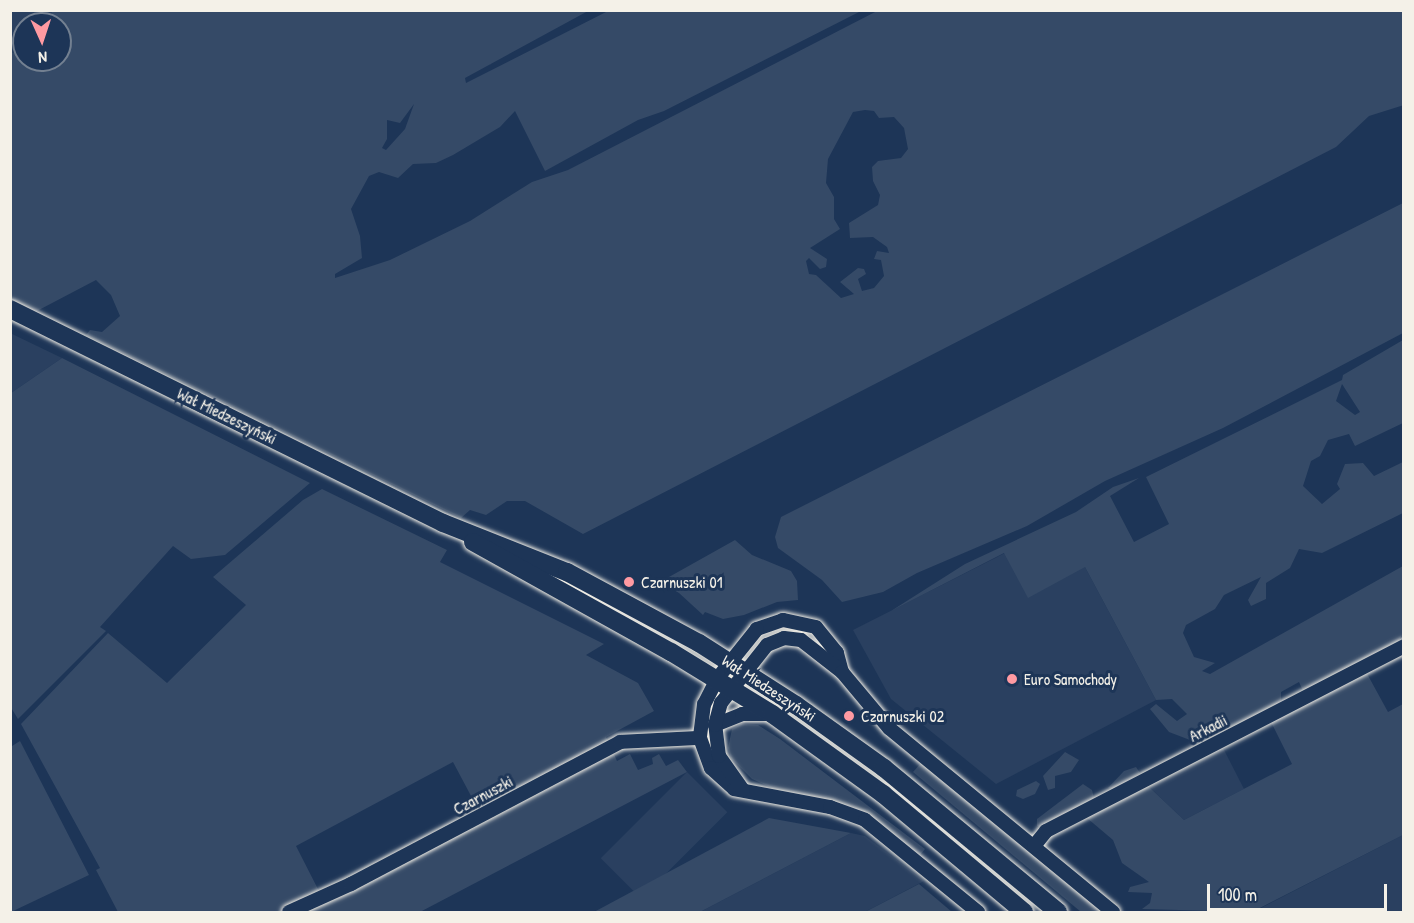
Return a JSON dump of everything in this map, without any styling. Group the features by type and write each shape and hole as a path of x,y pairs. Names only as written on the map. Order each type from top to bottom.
{"main road":[{"name":"Wał Miedzeszyński","path":"10,309 443,523 567,572 737,666 893,775 1058,912"},
{"name":"Wał Miedzeszyński","path":"443,523 526,574 724,683 772,714 883,794 1024,912"}],"street":[{"path":"842,672 828,638 816,627 792,620 775,621 757,629 737,666 704,704 700,738 717,776 734,789 830,807 856,816 891,840 978,912"},
{"path":"737,666 767,645 784,638 808,644 842,672 889,728 1113,912"},
{"name":"Arkadii","path":"1034,846 1046,831 1404,646"},
{"path":"724,683 715,725 719,756 743,790"},
{"path":"715,725 742,714 772,714"},
{"name":"Czarnuszki","path":"289,912 351,884 620,742 700,738"}],"shaded area":[{"path":"11,11 51,11 12,12 11,54"},
{"path":"51,11 588,11 465,78 466,83 608,11 861,11 664,111 638,120 545,171 515,111 500,127 436,163 413,164 398,178 379,172 369,176 351,209 360,236 362,258 335,274 335,278 390,260 470,221 532,182 568,170 877,11 1403,11 1404,105 1369,116 1336,147 583,534 525,501 507,501 486,515 470,510 461,518 86,335 90,330 102,332 120,316 111,295 96,280 35,312 11,299 10,54 12,53 12,72 72,72 72,12","holes":["414,104 405,129 386,150 382,148 387,139 387,120 400,123","874,111 879,118 894,117 904,128 908,149 901,158 878,161 872,167 873,181 880,195 878,205 849,223 850,238 873,237 887,247 889,253 877,251 874,259 881,260 884,276 874,288 862,291 858,279 866,274 864,269 858,268 840,282 854,294 841,298 816,275 809,274 806,261 809,258 820,269 826,267 827,259 810,248 840,229 834,219 834,197 826,183 828,159 853,112"]},
{"path":"1403,203 1403,333 1223,428 1105,481 1027,526 917,573 883,592 842,602 822,580 778,548 775,537 781,517"},
{"path":"10,333 62,358 11,393 10,393"},
{"path":"1403,340 1403,423 1355,446 1349,434 1328,440 1320,456 1311,461 1303,486 1322,504 1340,489 1337,484 1345,464 1363,463 1374,476 1403,462 1403,513 1322,553 1299,549 1290,568 1266,583 1266,599 1251,606 1248,600 1261,577 1224,595 1215,609 1186,625 1183,633 1194,657 1215,663 1202,671 1210,674 1403,566 1403,634 1396,644 1303,691 1299,682 1281,692 1281,700 1272,709 1203,745 1169,732 1150,709 1156,704 1177,721 1187,714 1172,699 1156,700 1085,567 1028,598 1004,553 891,611 965,564 1076,512 1113,487 1139,478 1110,496 1134,542 1169,524 1146,477 1342,380 1343,375","holes":["1342,384 1360,412 1355,415 1336,401"]},
{"path":"62,358 310,483 225,555 191,559 173,546 100,627 106,631 18,719 10,706 11,393"},
{"path":"322,489 447,550 440,562 604,644 586,655 638,683 654,711 606,737 608,742 479,811 453,762 296,846 321,895 282,912 118,912 96,870 100,868 21,724 108,633 167,683 246,605 213,577 303,500"},
{"path":"735,540 752,555 791,571 797,581 798,600 777,602 744,615 723,619 705,612 703,615 679,593 660,582"},
{"name":"Euro Samochody","path":"1005,553 1085,567 1156,700 996,784 891,699 853,630"},
{"path":"1365,670 1388,712 1403,704 1403,835 1252,912 1142,909 1150,903 1152,893 1128,892 1130,887 1149,882 1122,863 1113,840 1087,818 1147,785 1184,820 1292,764 1270,720"},
{"path":"741,724 758,725 780,739 925,849 920,855 854,807 777,790 752,779 731,758 728,748 732,729"},
{"path":"20,741 89,875 11,912 11,744 12,746"},
{"path":"1222,746 1244,789 1184,820 1147,785"},
{"path":"612,750 617,761 630,754 638,770 653,764 652,758 659,754 666,766 678,760 687,772 420,912 302,912"},
{"path":"1065,752 1079,760 1071,772 1055,776 1055,788 1048,790 1043,776"},
{"path":"921,763 1103,912 1081,912 913,772"},
{"path":"1136,767 1140,773 1113,789 1108,788 1124,771"},
{"path":"687,772 727,812 641,899 601,858"},
{"path":"1036,781 1040,784 1035,794 1023,799 1016,796 1017,790"},
{"path":"1083,784 1092,790 1094,798 1043,828 1037,826 1037,819"},
{"path":"769,818 851,833 700,912 594,912"},
{"path":"851,833 865,836 924,881 865,912 700,912"},
{"path":"1403,835 1403,912 1263,912 1261,908"},
{"path":"919,884 952,912 865,912"}],"place":[{"name":"Czarnuszki 01","path":"629,582"},
{"name":"Euro Samochody","path":"1012,679"},
{"name":"Czarnuszki 02","path":"849,716"}]}
